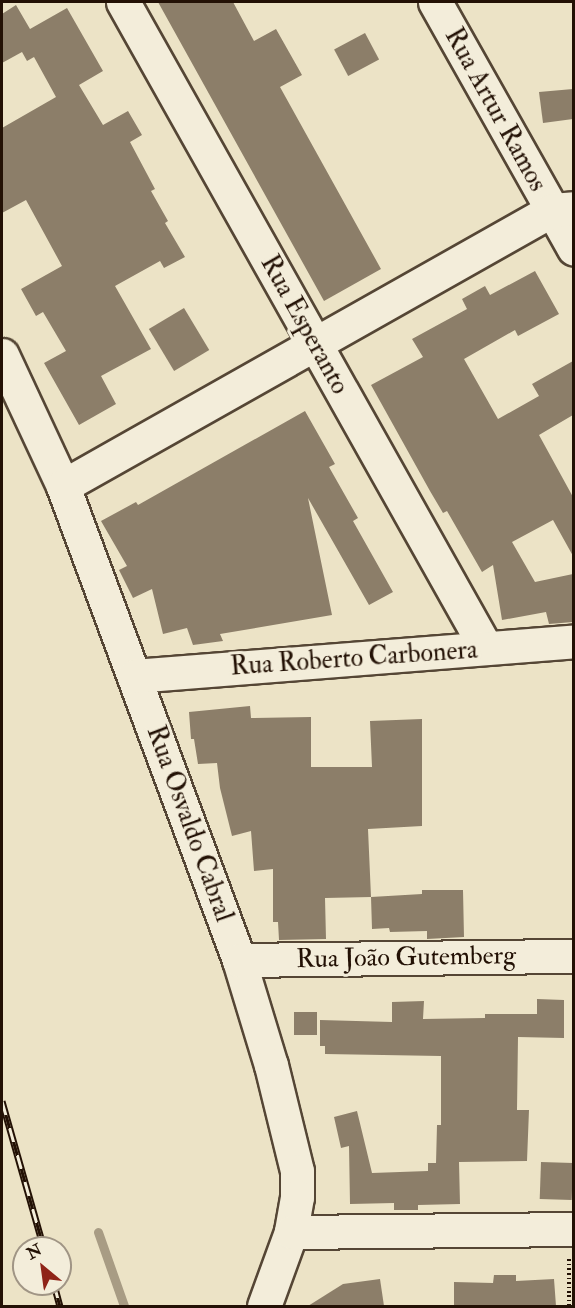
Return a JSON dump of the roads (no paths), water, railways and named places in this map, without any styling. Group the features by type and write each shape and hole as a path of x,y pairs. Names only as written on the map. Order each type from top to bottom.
{"street":[{"name":"Rua Esperanto","path":"123,2 486,648"},
{"name":"Rua Artur Ramos","path":"435,2 563,209 573,249"},
{"path":"63,486 315,344 563,209"},
{"name":"Rua Osvaldo Cabral","path":"2,355 63,486 240,960 271,1065 297,1171 297,1197 291,1232 264,1306"},
{"name":"Rua Roberto Carbonera","path":"134,676 573,641"},
{"name":"Rua João Gutemberg","path":"240,960 573,956"},
{"path":"291,1232 571,1229"}],"waterway":[{"path":"98,1232 124,1306"}],"railway":[{"path":"2,1101 41,1236"},
{"path":"57,1296 60,1306"}]}
